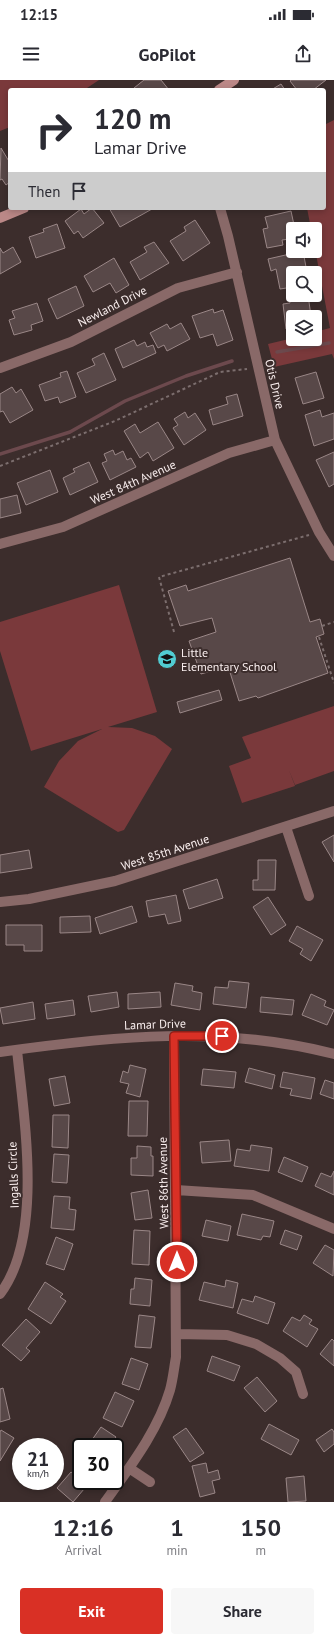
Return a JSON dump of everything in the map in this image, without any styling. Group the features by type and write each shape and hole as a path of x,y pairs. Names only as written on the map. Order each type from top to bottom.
{"street":[{"path":"222,88 234,80"},
{"path":"0,218 19,210"},
{"name":"Otis Drive","path":"221,210 237,272 275,440 319,532 334,556"},
{"name":"Newland Drive","path":"0,368 71,342 178,288 237,272"},
{"name":"West 84th Avenue","path":"0,544 63,527 229,454 275,440"},
{"name":"West 85th Avenue","path":"0,902 29,899 115,882 334,811"},
{"path":"286,827 309,896"},
{"name":"West 86th Avenue","path":"105,1502 129,1468 164,1408 173,1374 177,1334 174,1036"},
{"name":"Lamar Drive","path":"0,1052 136,1037 222,1036 298,1045 334,1054"},
{"name":"Ingalls Circle","path":"0,1294 20,1252 27,1217 24,1121 17,1050"},
{"path":"176,1190 252,1195 334,1228"},
{"path":"177,1334 227,1335 256,1344 280,1358 296,1372 303,1394"},
{"path":"129,1468 150,1482"}],"path":[{"path":"0,466 115,421 220,372 258,369"},
{"path":"174,632 159,577 319,532"},
{"path":"322,626 334,622"},
{"path":"319,637 334,683"}],"shaded area":[{"path":"0,80 99,80 87,88 8,88 8,128 0,131"},
{"path":"334,120 334,359 332,354 274,367 268,344 286,340 286,346 322,346 322,330 330,328 322,286 322,266 318,266 317,258 322,258 322,222 310,222 307,210 326,210 326,124"},
{"path":"119,585 157,712 108,727 132,728 155,736 172,749 124,830 118,832 44,787 59,761 78,741 102,729 31,751 0,651 0,622"},
{"path":"334,706 334,771 295,785 289,770 295,786 242,803 229,766 251,758 242,737"}],"building":[{"path":"144,80 161,80 167,88 134,88"},
{"path":"326,80 316,88 295,88 290,81"},
{"path":"281,84 284,88 274,88"},
{"path":"1,148 8,160 8,184 6,185 2,179 0,180"},
{"path":"80,210 82,210 84,214 89,210 94,210 104,223 83,238 78,231 74,234 65,221"},
{"path":"110,210 150,210 120,227"},
{"path":"291,211 293,222 286,222 286,240 282,240 283,245 267,248 263,229 268,228 265,217"},
{"path":"195,220 210,243 183,261 170,241 186,231 184,227"},
{"path":"57,224 65,248 36,258 29,237 44,232 43,229"},
{"path":"154,242 169,263 140,280 130,262 147,252 144,247"},
{"path":"13,247 21,262 0,274 0,248 3,253"},
{"path":"286,255 286,258 304,258 306,266 286,266 286,288 280,289 276,269 271,271 268,259"},
{"path":"114,258 129,285 116,293 110,283 93,292 84,276"},
{"path":"76,286 84,306 57,319 48,299"},
{"path":"309,302 310,310 286,310 286,329 283,304"},
{"path":"37,303 43,321 31,325 32,330 14,335 9,320 15,318 12,311"},
{"path":"213,309 214,313 223,310 233,340 217,346 213,334 200,338 192,316"},
{"path":"181,323 190,339 167,351 164,345 158,348 150,333 167,324 170,329"},
{"path":"134,340 137,346 145,342 147,347 153,345 156,353 123,368 115,349"},
{"path":"104,353 116,380 86,393 77,373 95,365 92,359"},
{"path":"67,371 76,397 60,403 58,397 45,401 39,385 61,377 60,373"},
{"path":"316,372 324,398 303,404 295,378"},
{"path":"12,387 16,393 21,389 33,410 10,423 3,411 0,412 0,394"},
{"path":"237,394 243,416 213,425 209,410 228,404 226,397"},
{"path":"320,410 322,417 334,413 334,439 314,446 305,415"},
{"path":"185,412 188,418 195,413 206,430 184,445 173,428 178,425 174,419"},
{"path":"158,422 174,448 153,461 148,452 140,458 124,431 135,424 140,433"},
{"path":"113,450 115,455 123,451 127,460 131,458 136,467 110,480 102,463 107,461 104,454"},
{"path":"334,452 334,484 329,487 316,460"},
{"path":"89,462 98,482 70,495 63,478 75,472 73,469"},
{"path":"50,470 58,492 26,505 17,483"},
{"path":"17,495 21,513 0,518 0,499"},
{"path":"290,558 310,622 320,619 324,634 316,637 328,673 258,698 256,696 239,701 228,666 201,674 189,641 216,632 212,618 180,626 168,591 186,585 188,591"},
{"path":"219,690 222,700 180,713 177,702"},
{"path":"334,835 334,862 322,842"},
{"path":"29,850 32,868 0,873 0,855"},
{"path":"258,860 276,860 275,890 253,890 253,880 258,880"},
{"path":"217,879 223,898 189,909 183,890"},
{"path":"176,895 181,921 168,924 165,914 149,917 146,901"},
{"path":"268,897 286,925 271,935 253,907"},
{"path":"132,906 137,922 100,934 95,918"},
{"path":"90,916 91,932 60,933 60,917"},
{"path":"6,925 42,925 42,951 24,951 24,945 6,945"},
{"path":"297,926 323,940 311,961 300,954 303,949 289,941"},
{"path":"229,981 249,983 246,1008 213,1004 215,987 228,988"},
{"path":"175,983 193,986 192,991 202,993 200,1010 171,1005"},
{"path":"117,992 119,1007 91,1012 88,996"},
{"path":"160,992 161,1007 128,1009 128,994"},
{"path":"311,994 326,1001 324,1006 334,1010 327,1025 302,1015"},
{"path":"261,997 294,1000 292,1015 260,1012"},
{"path":"73,1000 75,1015 47,1019 45,1004"},
{"path":"33,1002 35,1019 3,1024 0,1008"},
{"path":"130,1065 146,1069 140,1097 126,1093 129,1084 120,1082 123,1071 128,1073"},
{"path":"249,1068 275,1075 272,1089 245,1082"},
{"path":"203,1069 236,1072 234,1088 201,1085"},
{"path":"283,1072 315,1078 311,1099 290,1095 292,1089 280,1087"},
{"path":"65,1076 70,1103 54,1106 49,1079"},
{"path":"325,1080 334,1083 334,1099 320,1094"},
{"path":"129,1101 148,1101 147,1136 128,1136"},
{"path":"53,1115 69,1115 68,1148 52,1147"},
{"path":"229,1140 231,1161 202,1163 200,1142"},
{"path":"251,1145 272,1148 269,1171 234,1166 237,1149 250,1151"},
{"path":"137,1146 151,1147 151,1156 153,1156 153,1176 131,1175 131,1158 137,1158"},
{"path":"54,1154 69,1155 67,1183 52,1182"},
{"path":"284,1157 308,1167 302,1182 278,1172"},
{"path":"334,1171 334,1195 315,1186 321,1173 331,1177"},
{"path":"148,1190 152,1218 135,1220 131,1193"},
{"path":"54,1196 70,1197 69,1209 76,1210 74,1230 51,1228"},
{"path":"242,1214 274,1221 270,1237 263,1236 261,1240 237,1235"},
{"path":"206,1220 231,1226 228,1241 202,1236"},
{"path":"134,1230 150,1231 149,1265 132,1264"},
{"path":"285,1230 302,1236 297,1250 280,1244"},
{"path":"56,1237 73,1244 64,1270 46,1264"},
{"path":"325,1245 334,1250 333,1276 313,1263"},
{"path":"135,1278 152,1280 150,1306 130,1304 131,1289 134,1289"},
{"path":"226,1280 238,1283 233,1308 199,1300 204,1282 225,1287"},
{"path":"45,1282 63,1294 60,1297 66,1301 51,1324 28,1309"},
{"path":"255,1296 275,1303 268,1324 237,1313 242,1299 253,1302"},
{"path":"139,1315 155,1317 151,1348 135,1347"},
{"path":"304,1315 312,1320 309,1324 318,1329 307,1347 283,1331 292,1317 300,1321"},
{"path":"26,1319 40,1332 26,1348 30,1351 21,1361 2,1345"},
{"path":"332,1339 334,1341 334,1366 320,1354"},
{"path":"212,1356 240,1366 234,1381 207,1371"},
{"path":"131,1358 148,1364 139,1390 122,1384"},
{"path":"257,1377 277,1401 265,1412 244,1388"},
{"path":"3,1388 10,1419 0,1422 0,1389"},
{"path":"115,1392 134,1401 122,1427 103,1418"},
{"path":"269,1424 299,1440 291,1455 261,1439"},
{"path":"101,1427 116,1437 115,1438 93,1438"},
{"path":"186,1428 204,1453 190,1462 173,1437"},
{"path":"332,1429 334,1432 334,1444 324,1452 316,1440"},
{"path":"1,1430 14,1438 12,1438 12,1441 0,1461"},
{"path":"206,1463 208,1473 218,1470 220,1479 212,1481 215,1493 200,1497 192,1466"},
{"path":"71,1472 72,1490 83,1490 73,1502 59,1490 64,1490 64,1480"},
{"path":"304,1476 306,1501 288,1502 286,1478"}],"waterway":[{"path":"277,352 329,343"},
{"path":"0,454 70,432 125,401 186,376 232,361"}],"place":[{"name":"Little Elementary School","path":"167,659"}],"route":[{"path":"177,1262 174,1036 222,1036"}]}
